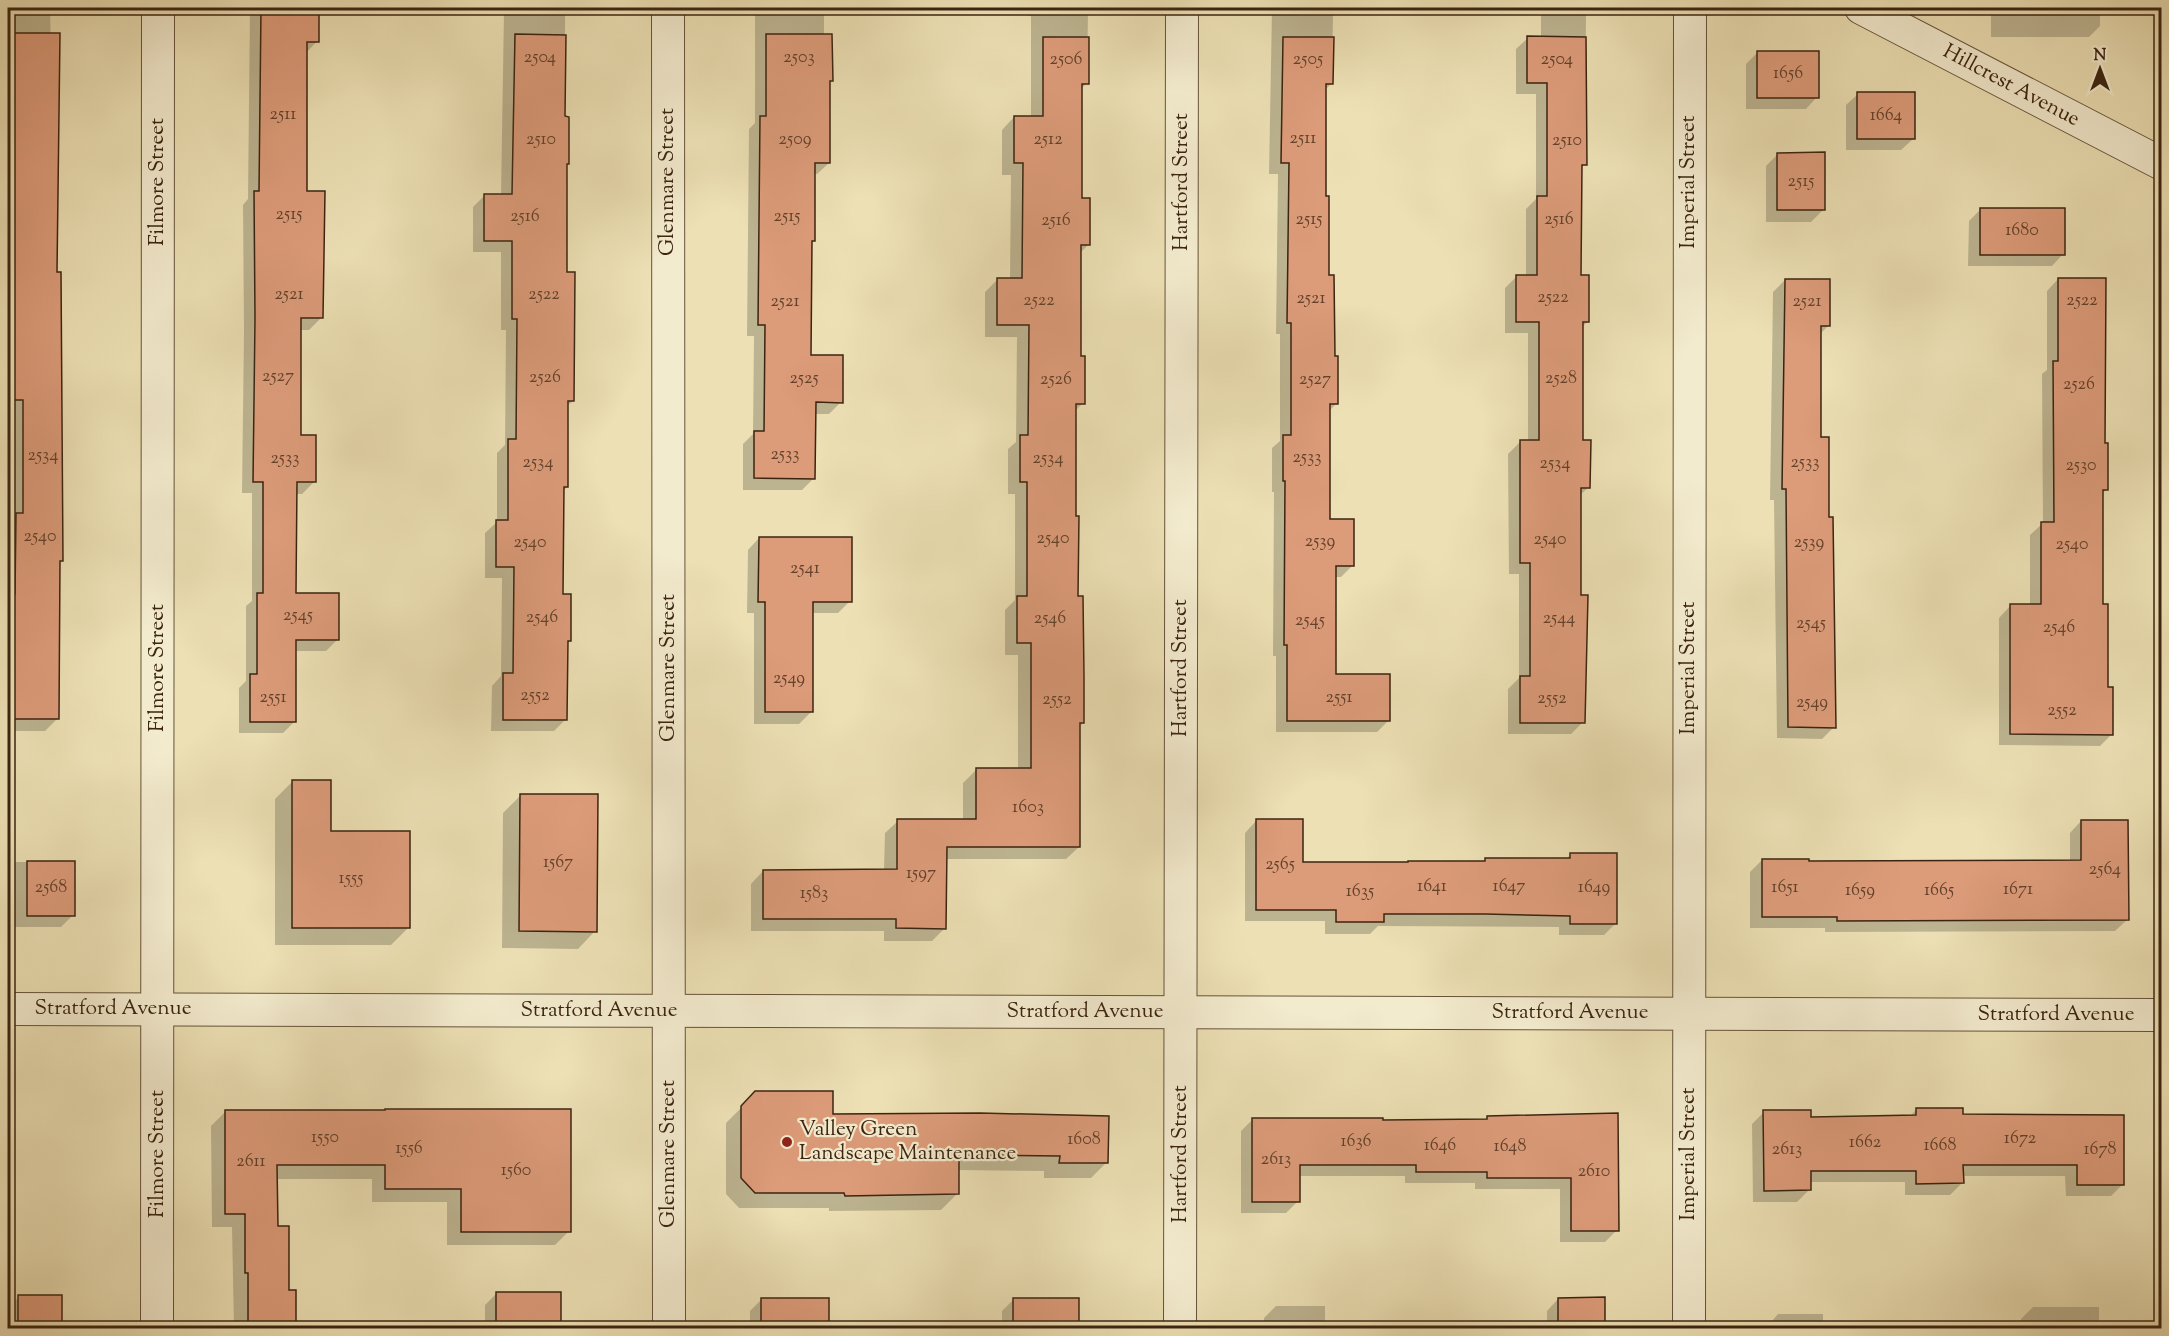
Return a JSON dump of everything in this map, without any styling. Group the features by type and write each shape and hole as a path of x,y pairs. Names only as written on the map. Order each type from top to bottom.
{"street":[{"name":"Filmore Street","path":"158,8 158,1329"},
{"name":"Glenmare Street","path":"668,8 669,1329"},
{"name":"Hartford Street","path":"1180,1329 1182,8"},
{"name":"Imperial Street","path":"1689,1329 1690,8"},
{"name":"Hillcrest Avenue","path":"1861,8 2162,164"},
{"name":"Stratford Avenue","path":"8,1009 2162,1015"}],"building":[{"path":"261,8 319,8 319,42 307,42 307,191 325,191 323,318 301,318 301,435 316,435 316,482 297,482 296,593 339,593 339,640 296,640 296,722 250,722 250,674 257,674 257,593 263,593 263,482 253,482 254,191 259,191"},
{"path":"8,33 60,33 57,272 61,272 63,561 60,561 59,719 8,719 8,594 15,594 16,513 23,513 23,400 9,400 11,241 8,241"},
{"path":"515,34 566,35 565,116 569,117 567,272 575,272 574,401 568,401 568,487 564,487 563,594 571,594 567,720 503,720 503,673 513,673 514,567 496,567 496,520 508,520 508,439 516,439 517,319 512,319 512,241 484,241 484,194 512,194"},
{"path":"766,34 832,34 830,163 815,163 811,355 843,355 843,403 816,402 815,479 754,478 754,431 764,431 765,325 758,325 760,116 766,116"},
{"path":"1527,36 1586,37 1587,165 1582,165 1581,275 1589,275 1589,322 1583,322 1583,440 1591,440 1590,488 1581,488 1581,595 1588,595 1585,723 1520,723 1520,676 1530,676 1530,563 1520,563 1520,440 1539,440 1539,322 1516,322 1516,275 1537,275 1537,196 1547,196 1547,83 1527,83"},
{"path":"1043,37 1089,37 1089,84 1082,84 1082,198 1090,198 1090,245 1081,245 1081,356 1085,356 1085,404 1076,404 1076,516 1079,516 1078,596 1083,596 1084,676 1084,723 1080,723 1080,847 947,847 946,929 896,928 896,919 763,919 763,870 897,869 897,819 976,819 976,768 1031,768 1031,643 1017,643 1017,596 1027,596 1027,482 1020,482 1020,435 1028,435 1029,325 997,325 997,278 1022,278 1023,163 1014,163 1014,116 1043,116"},
{"path":"1283,37 1334,37 1333,84 1326,84 1329,275 1334,275 1335,356 1338,356 1338,404 1330,404 1330,519 1354,519 1354,566 1336,566 1336,674 1390,674 1390,721 1287,721 1287,645 1284,645 1283,435 1291,435 1291,323 1287,323 1289,163 1281,163"},
{"path":"1757,51 1819,51 1819,98 1757,98"},
{"path":"1857,92 1915,92 1915,139 1857,139"},
{"path":"1825,152 1825,210 1777,210 1777,153"},
{"path":"1980,208 2065,208 2065,255 1980,255"},
{"path":"2058,278 2106,278 2105,443 2108,443 2108,490 2103,490 2103,604 2108,604 2108,687 2113,687 2113,735 2010,734 2010,604 2041,604 2041,522 2054,522 2053,361 2058,361"},
{"path":"1785,279 1830,279 1830,326 1821,326 1821,437 1829,437 1829,517 1833,517 1836,728 1788,727 1786,489 1782,489"},
{"path":"759,537 852,537 852,602 813,602 813,712 765,712 765,602 758,602"},
{"path":"292,780 331,780 331,831 410,831 410,928 292,928"},
{"path":"520,794 598,794 597,932 519,931"},
{"path":"1256,819 1303,819 1303,862 1485,861 1485,858 1570,858 1570,853 1617,853 1617,924 1570,924 1570,916 1485,914 1384,914 1384,922 1336,922 1336,910 1256,910"},
{"path":"2081,820 2128,820 2129,920 1837,921 1837,917 1762,917 1762,859 1809,859 1809,861 2081,860"},
{"path":"27,861 75,861 75,916 27,916"},
{"path":"755,1091 833,1091 833,1114 980,1113 1109,1116 1108,1163 1059,1163 1060,1156 959,1155 959,1194 845,1196 844,1193 755,1193 741,1178 741,1106"},
{"path":"1916,1108 1963,1108 1963,1114 2124,1115 2124,1185 2077,1185 2077,1165 1963,1165 1964,1183 1916,1184 1916,1171 1811,1171 1811,1190 1764,1191 1763,1110 1811,1110 1811,1117 1916,1115"},
{"path":"571,1109 571,1232 461,1232 461,1189 385,1189 385,1165 277,1165 278,1226 289,1226 289,1290 296,1290 296,1329 248,1329 245,1214 225,1214 225,1110"},
{"path":"1618,1113 1619,1231 1571,1231 1571,1178 1487,1178 1487,1172 1416,1172 1416,1165 1300,1165 1300,1202 1252,1202 1252,1118 1487,1119 1487,1116"},
{"path":"496,1292 561,1292 561,1329 496,1329"},
{"path":"18,1295 62,1295 62,1329 18,1329"},
{"path":"1605,1297 1605,1329 1558,1329 1558,1298"},
{"path":"761,1298 829,1298 829,1329 761,1329"},
{"path":"1013,1298 1079,1298 1079,1329 1013,1329"}],"place":[{"name":"Valley Green Landscape Maintenance","path":"787,1142"}]}
